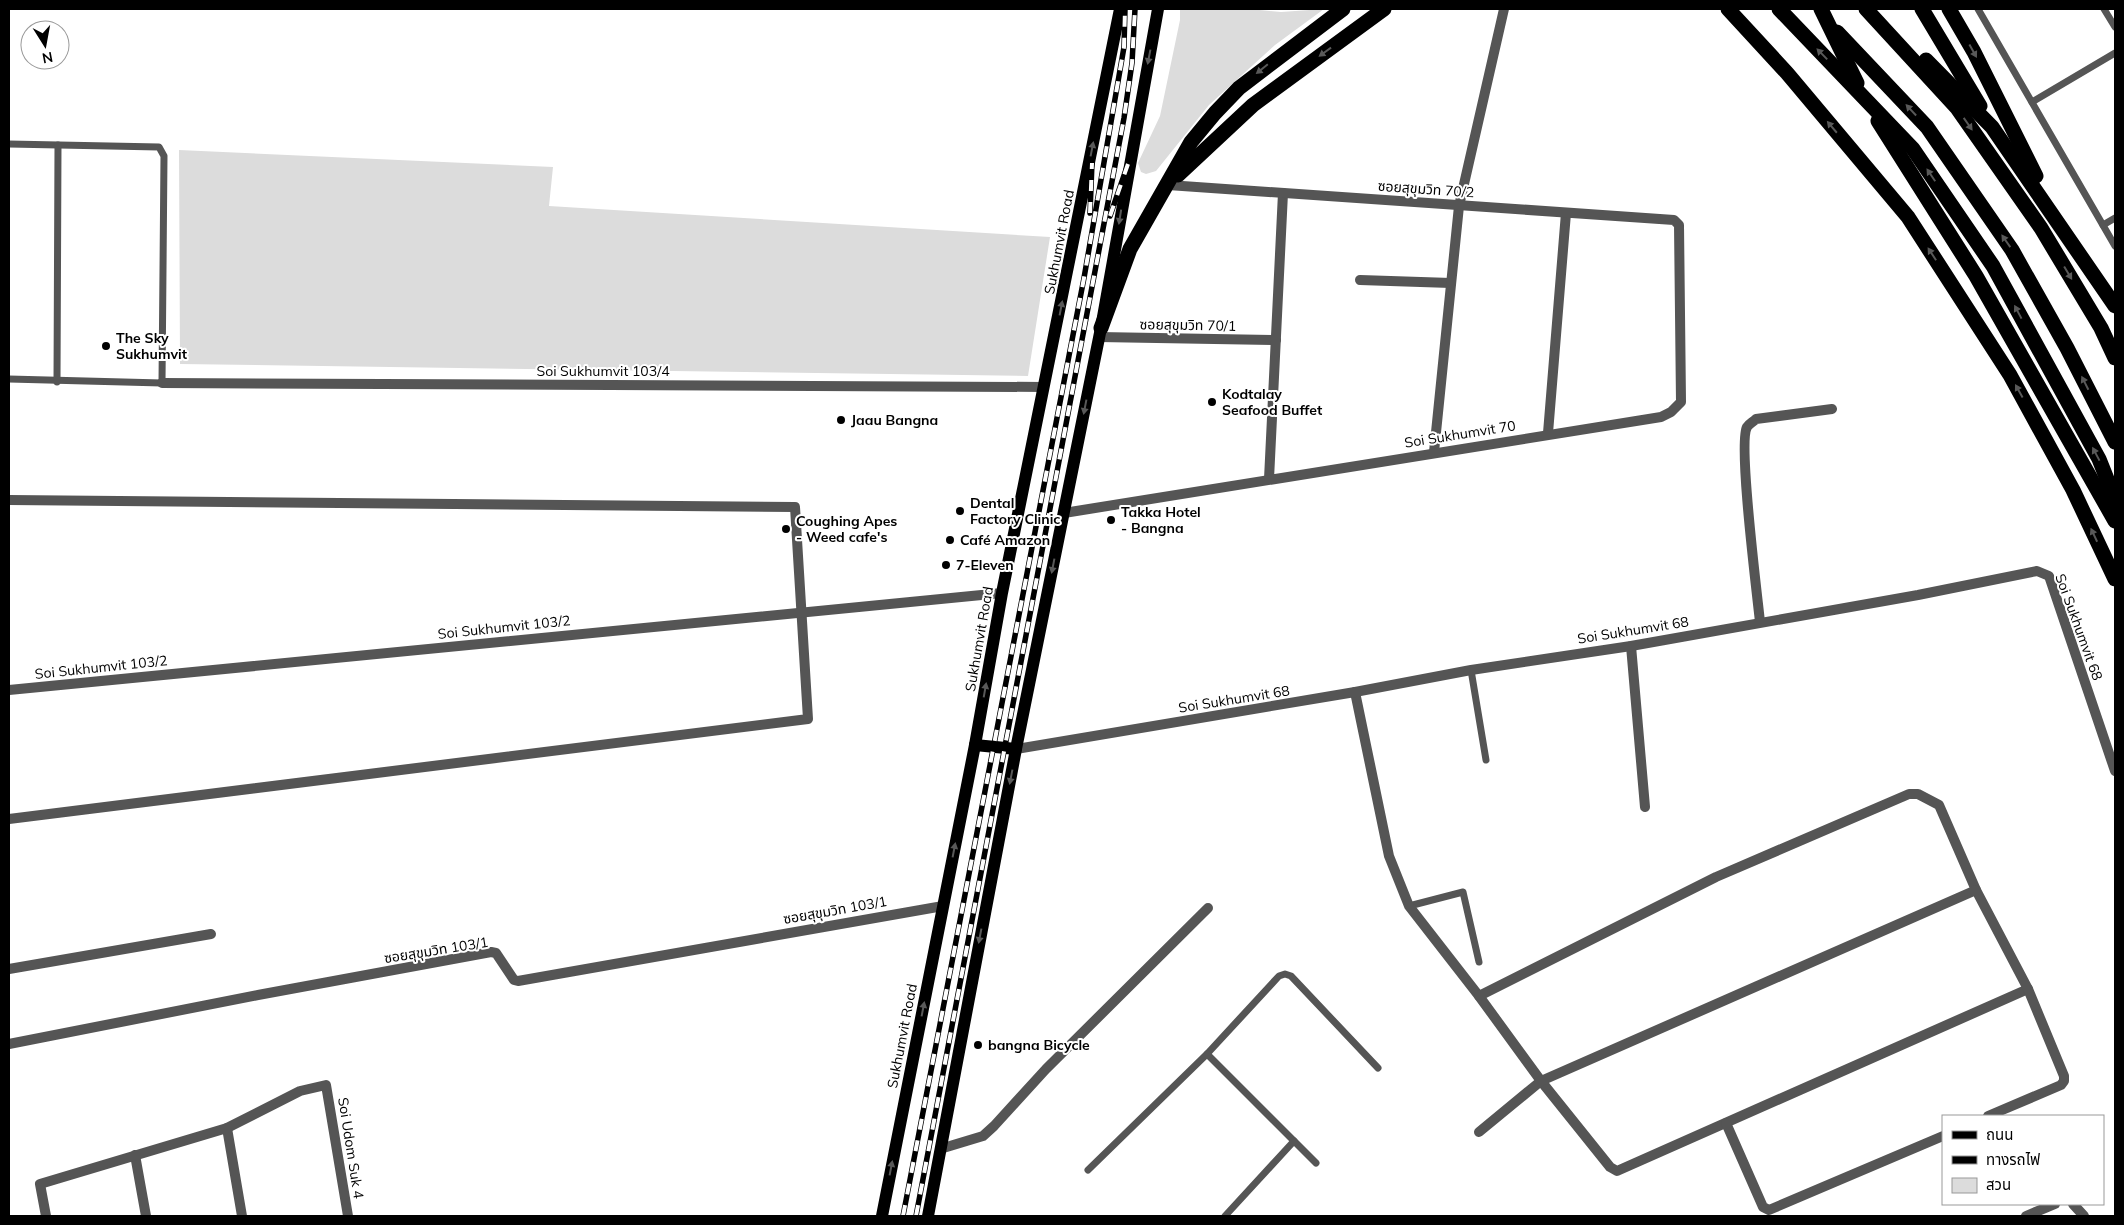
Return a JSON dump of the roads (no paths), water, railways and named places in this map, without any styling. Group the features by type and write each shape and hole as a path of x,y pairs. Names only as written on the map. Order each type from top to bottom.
{"highway":[{"path":"1100,333 1130,249 1191,142 1239,88 1343,9"},
{"path":"1168,185 1253,105 1384,9"},
{"path":"1728,9 1787,73 1908,217 2010,375 2073,490 2115,580"},
{"path":"1779,9 1914,150 1993,266 2099,459 2115,499"},
{"path":"1812,9 1926,127 2012,250 2067,348 2115,442"},
{"path":"1821,9 1855,81 1895,151 1976,276 2115,522"},
{"path":"1866,9 1957,108 2041,228 2101,328 2115,358"},
{"path":"1877,9 1992,126"},
{"path":"1922,9 1992,126 2115,306"},
{"path":"1949,9 1974,52 2060,223"}],"main road":[{"name":"Sukhumvit Road","path":"882,1216 975,745 1002,592 1120,9"},
{"path":"928,1216 1016,749 1100,333 1158,9"},
{"path":"975,745 1016,749"}],"street":[{"path":"1434,452 1459,206 1504,9"},
{"name":"ซอยสุขุมวิท 70/2","path":"1168,185 1674,220 1679,225"},
{"path":"1269,479 1283,193"},
{"path":"1548,433 1566,213"},
{"name":"Soi Sukhumvit 70","path":"1064,512 1548,433 1661,417 1672,412 1681,402 1679,225"},
{"path":"1360,280 1451,282"},
{"name":"ซอยสุขุมวิท 70/1","path":"1100,333 1276,340"},
{"name":"Soi Sukhumvit 103/4","path":"162,383 1044,387"},
{"path":"1760,622 1746,486 1745,436 1747,427 1756,420 1832,409"},
{"path":"9,500 795,507 808,719 9,819"},
{"name":"Soi Sukhumvit 68","path":"1016,749 1355,692 1471,670 1631,646 1918,595 2037,571 2044,572 2049,576 2115,771"},
{"name":"Soi Sukhumvit 103/2","path":"9,690 1002,592"},
{"path":"1631,646 1645,807"},
{"path":"1355,692 1389,856 1409,906 1480,996 1541,1081 1610,1167 1617,1171 2028,989"},
{"path":"1480,996 1716,877 1909,794 1918,794 1939,805 1976,890 2028,989 2064,1081 2061,1085 1990,1115"},
{"path":"1479,1132 1541,1081 1976,890"},
{"name":"ซอยสุขุมวิท 103/1","path":"9,1044 491,952 496,953 514,980 518,981 943,906"},
{"path":"940,1149 983,1136 1046,1069 1208,908"},
{"path":"9,969 211,934"},
{"name":"Soi Udom Suk 4","path":"227,1128 300,1091 326,1085 348,1216"},
{"path":"1726,1123 1763,1207 1770,1210 1942,1136"},
{"path":"46,1216 40,1184 227,1128 242,1216"},
{"path":"135,1155 146,1216"},
{"path":"2026,1216 2053,1205"},
{"path":"2074,1205 2084,1216"}],"lane":[{"path":"1978,9 2115,246"},
{"path":"2104,9 2115,27"},
{"path":"2032,102 2115,53"},
{"path":"9,144 159,147 163,151 162,383 57,382 9,379"},
{"path":"57,382 58,145"},
{"path":"2103,225 2115,218"},
{"path":"1471,670 1486,760"},
{"path":"1409,906 1463,892 1479,962"},
{"path":"1088,1170 1207,1054 1279,976 1285,974 1291,976 1378,1068"},
{"path":"1207,1054 1316,1163"},
{"path":"1225,1216 1294,1141"}],"railway":[{"path":"903,1216 1084,278 1124,47 1125,9"},
{"path":"916,1216 1124,118 1132,63 1135,9"},
{"path":"1090,213 1092,163"},
{"path":"1110,216 1128,164"}],"place":[{"name":"The Sky Sukhumvit","path":"106,346"},
{"name":"Kodtalay Seafood Buffet","path":"1212,402"},
{"name":"Jaau Bangna","path":"841,420"},
{"name":"Dental Factory Clinic","path":"960,511"},
{"name":"Takka Hotel - Bangna","path":"1111,520"},
{"name":"Coughing Apes - Weed cafe's","path":"786,529"},
{"name":"Café Amazon","path":"950,540"},
{"name":"7-Eleven","path":"946,565"},
{"name":"bangna Bicycle","path":"978,1045"}]}
